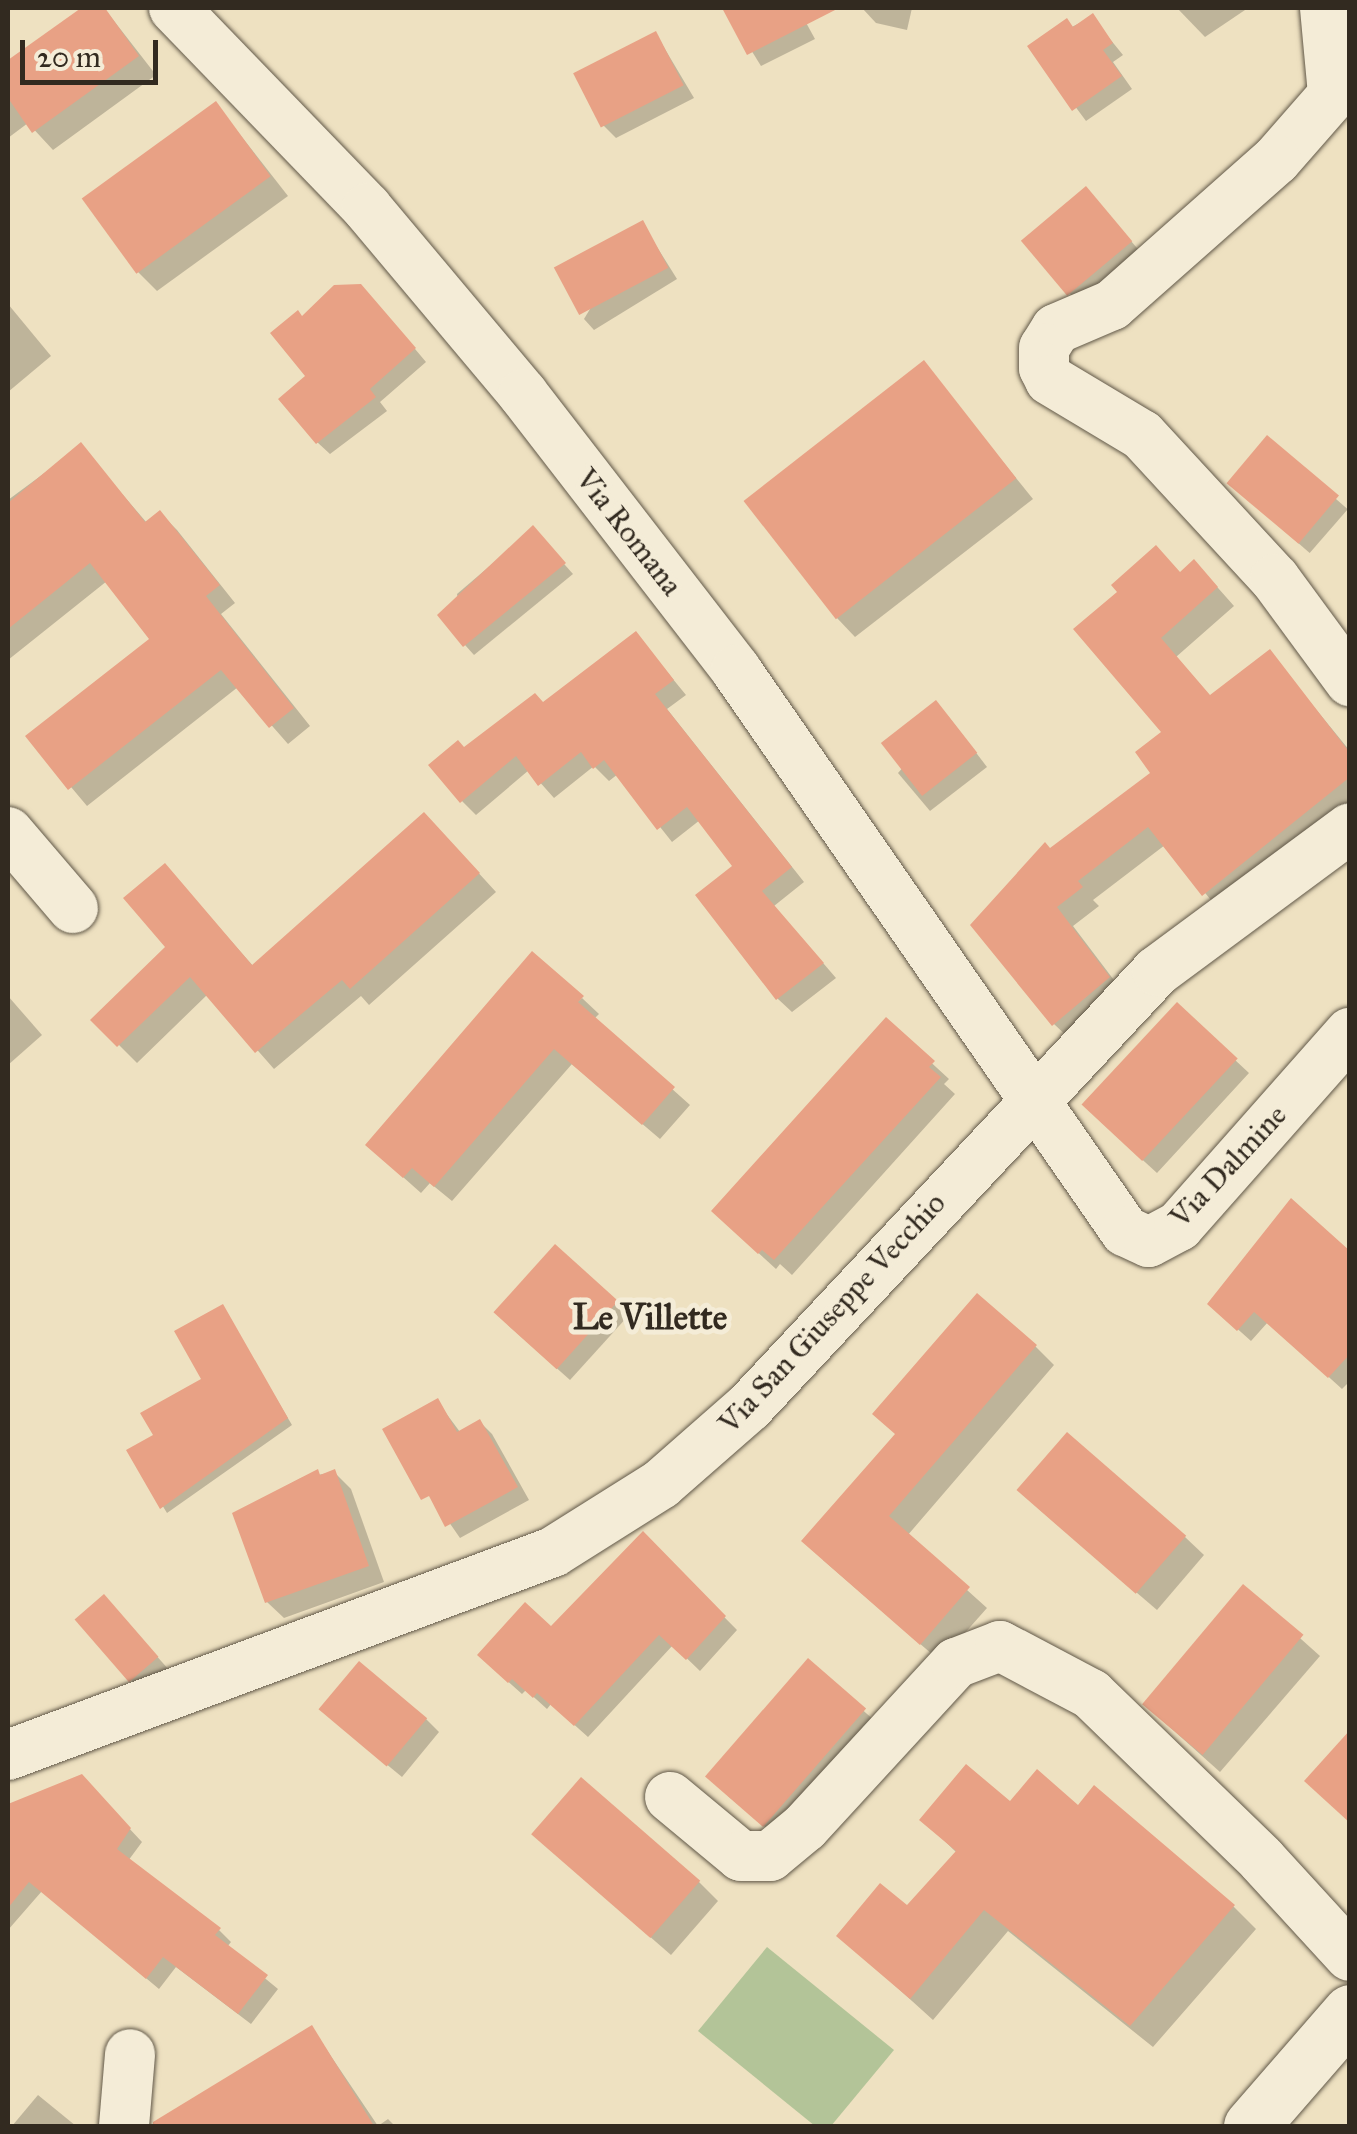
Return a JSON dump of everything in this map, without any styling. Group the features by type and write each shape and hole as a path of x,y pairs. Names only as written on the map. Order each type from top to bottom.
{"main road":[{"path":"1250,2126 1350,2012"}],"street":[{"name":"Via Romana","path":"174,8 366,208 522,394 736,670 1036,1094"},
{"path":"1326,8 1333,95 1276,160 1112,305 1056,329 1044,348 1044,368 1050,380 1142,434 1274,580 1350,682"},
{"name":"Via San Giuseppe Vecchio","path":"8,1754 554,1552 661,1484 749,1407 1036,1094 1157,972 1350,828"},
{"path":"8,832 73,908"},
{"name":"Via Dalmine","path":"1036,1094 1125,1232 1149,1242 1179,1226 1350,1033"},
{"path":"670,1796 741,1856 770,1856 805,1827 956,1663 1000,1646 1091,1694 1262,1860 1350,1956"},
{"path":"124,2126 130,2054"}],"green space":[{"path":"767,1947 894,2050 831,2126 815,2126 698,2031"}],"building":[{"path":"81,8 105,8 139,56 32,133 8,98 8,60"},
{"path":"722,8 839,8 747,55"},
{"path":"1093,13 1113,43 1103,50 1122,76 1072,111 1027,46 1067,18 1073,27"},
{"path":"656,31 684,85 601,128 573,73"},
{"path":"216,101 271,176 136,274 82,199"},
{"path":"1086,186 1132,241 1067,296 1021,241"},
{"path":"643,220 668,268 579,315 554,267"},
{"path":"361,284 416,348 370,389 376,397 316,444 278,399 305,376 270,333 298,310 302,316 334,285"},
{"path":"924,360 1016,478 836,619 744,501"},
{"path":"1267,435 1339,495 1299,544 1227,483"},
{"path":"81,442 145,522 160,510 220,585 206,596 294,708 269,728 221,670 68,790 25,736 149,639 90,563 8,629 8,503"},
{"path":"533,525 566,563 463,647 437,615"},
{"path":"1156,545 1180,572 1194,559 1218,587 1161,638 1210,695 1270,649 1350,753 1350,777 1202,896 1148,827 1078,881 1083,887 1057,907 1110,977 1052,1026 970,925 1045,842 1050,848 1150,773 1135,752 1161,732 1073,629 1117,592 1111,585"},
{"path":"636,631 674,680 655,694 792,867 762,891 824,963 776,1000 695,895 732,866 687,807 657,830 604,760 593,769 581,752 538,786 516,756 460,803 428,765 458,740 464,747 535,693 543,702"},
{"path":"936,700 977,753 922,796 881,743"},
{"path":"424,812 480,873 350,989 342,980 255,1053 190,977 117,1047 90,1020 165,947 123,898 165,863 252,965"},
{"path":"532,951 584,996 578,1002 675,1087 642,1125 554,1049 434,1187 412,1168 403,1178 365,1145"},
{"path":"1177,1002 1238,1059 1142,1161 1082,1104"},
{"path":"886,1017 935,1061 929,1067 941,1077 774,1260 762,1250 758,1254 711,1211"},
{"path":"1291,1198 1350,1251 1350,1354 1328,1378 1254,1312 1237,1331 1207,1304"},
{"path":"555,1244 618,1301 557,1369 493,1312"},
{"path":"977,1293 1037,1345 889,1516 970,1587 920,1645 801,1541 895,1434 872,1414"},
{"path":"223,1304 288,1418 160,1509 126,1450 153,1435 140,1413 201,1379 174,1331"},
{"path":"438,1398 457,1432 480,1419 518,1487 445,1527 429,1496 421,1500 382,1429"},
{"path":"1067,1432 1186,1536 1136,1594 1016,1490"},
{"path":"318,1469 320,1475 335,1469 369,1566 265,1603 232,1513"},
{"path":"643,1531 726,1616 686,1660 659,1635 574,1726 537,1693 533,1698 512,1679 508,1683 477,1655 525,1602 551,1626"},
{"path":"1243,1584 1304,1635 1203,1755 1142,1704"},
{"path":"104,1594 158,1657 129,1682 75,1620"},
{"path":"808,1658 866,1709 763,1827 705,1776"},
{"path":"359,1661 427,1718 387,1766 319,1709"},
{"path":"1350,1730 1350,1823 1304,1781"},
{"path":"966,1764 1010,1801 1037,1769 1078,1805 1094,1785 1235,1905 1130,2026 984,1910 910,1999 836,1936 880,1883 907,1905 956,1851 919,1820"},
{"path":"82,1774 131,1828 117,1849 221,1928 215,1935 268,1975 238,2014 163,1957 146,1979 29,1882 8,1908 8,1804"},
{"path":"581,1777 700,1881 650,1938 531,1834"},
{"path":"312,2025 374,2126 153,2126 153,2122"}],"district":[{"name":"Le Villette","path":"650,1318"}]}
